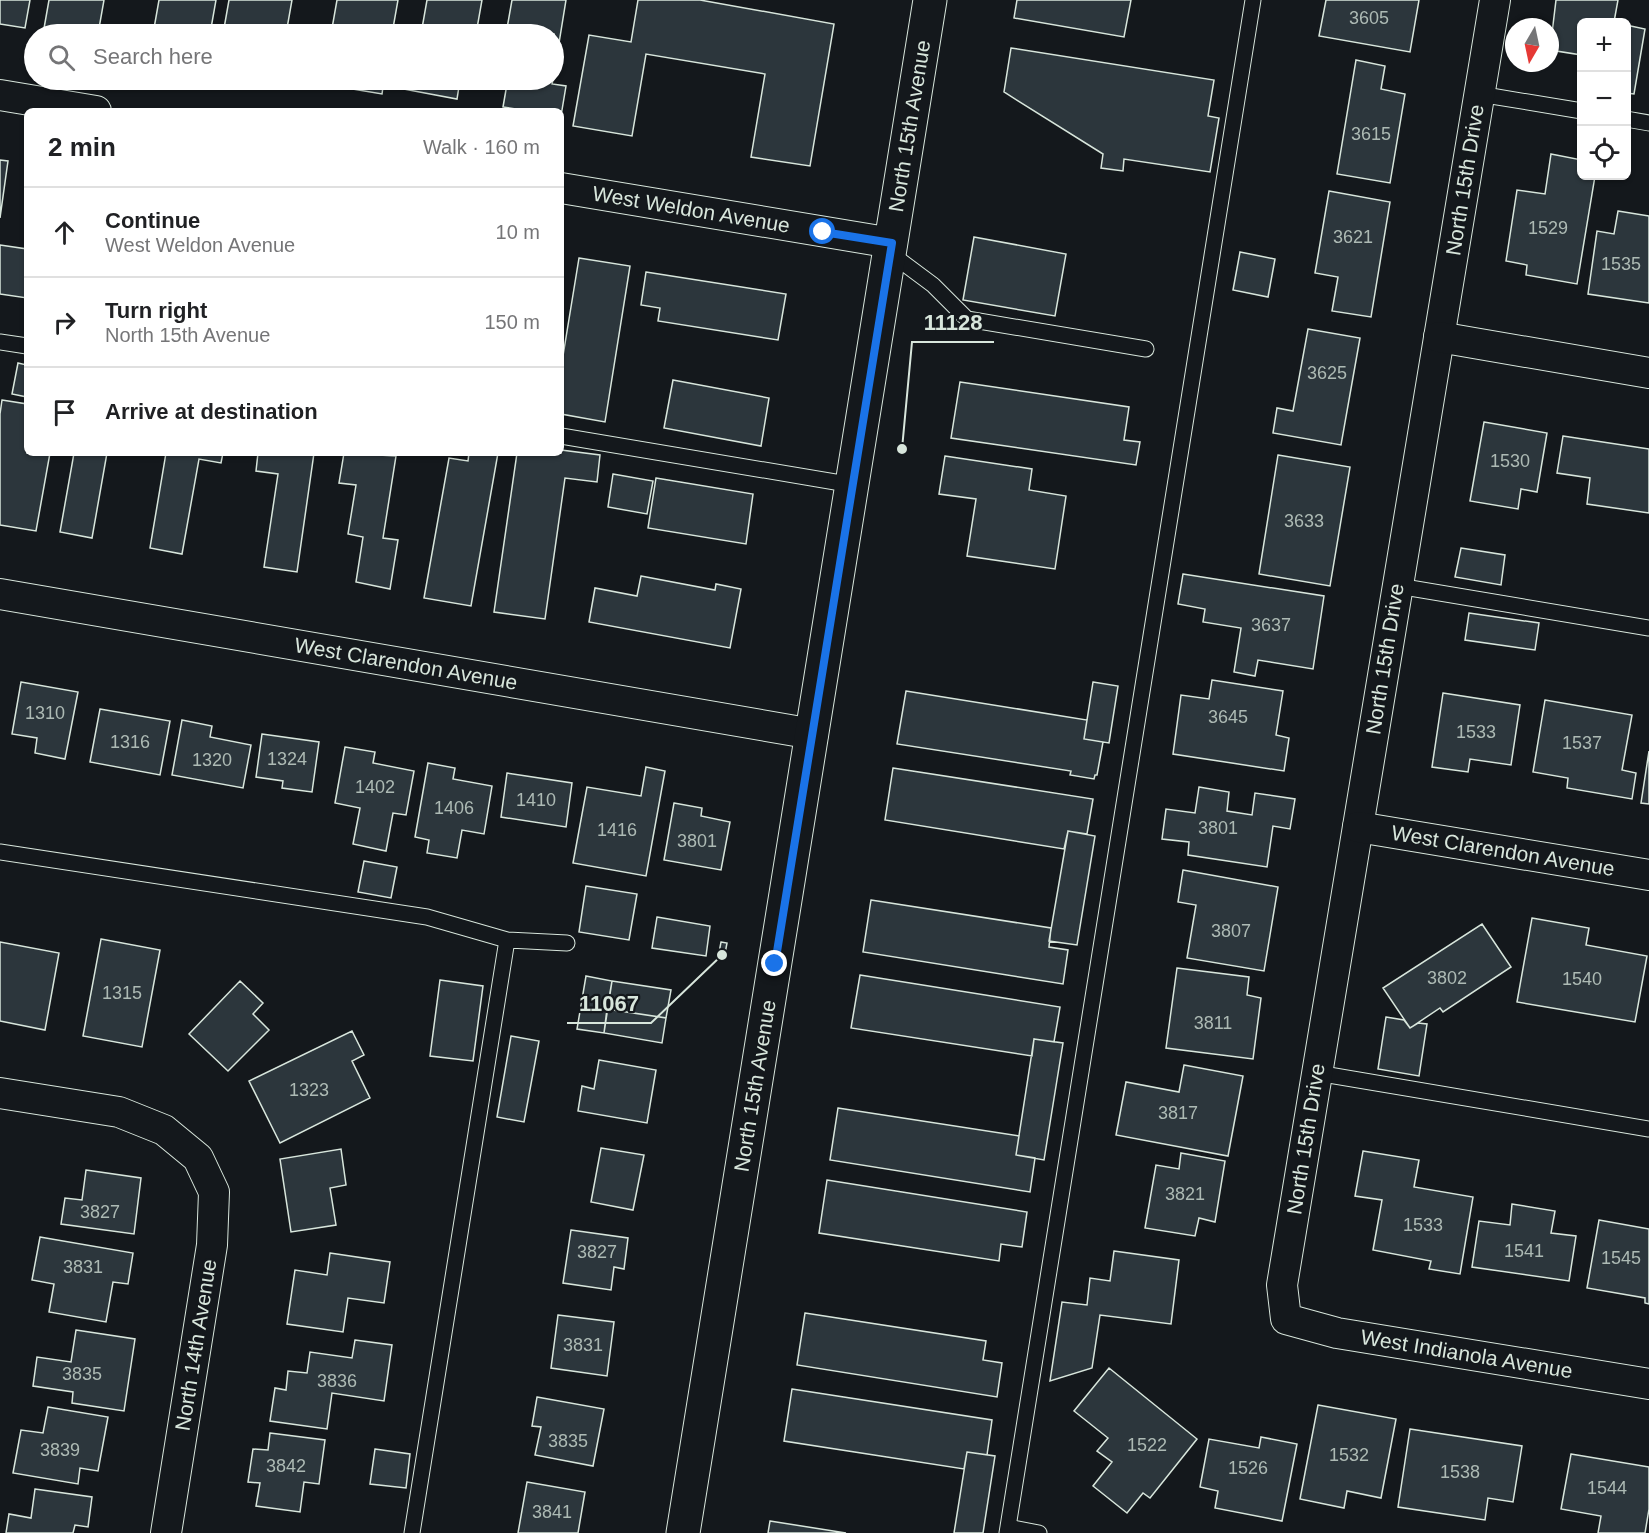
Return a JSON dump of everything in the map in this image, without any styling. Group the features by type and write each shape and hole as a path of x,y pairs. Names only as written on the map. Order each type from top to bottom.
{"street":[{"name":"North 15th Avenue","path":"683,1533 930,0"},
{"name":"North 15th Drive","path":"1286,1319 1282,1285 1495,0"},
{"path":"0,95 78,108"},
{"name":"West Weldon Avenue","path":"564,189 891,248"},
{"path":"1439,337 1649,373"},
{"name":"West Clarendon Avenue","path":"0,594 813,734"},
{"name":"West Clarendon Avenue","path":"1358,827 1649,875"},
{"name":"North 14th Avenue","path":"0,1093 119,1112 164,1130 198,1158 214,1192 212,1245 166,1533"},
{"name":"West Indianola Avenue","path":"1286,1319 1337,1333 1649,1384"}],"lane":[{"path":"1039,1533 1008,1530 1253,0"},
{"path":"1479,94 1577,110"},
{"path":"1631,120 1649,123"},
{"path":"891,248 967,319 1146,349"},
{"path":"0,342 24,346"},
{"path":"564,437 853,485"},
{"path":"1398,586 1649,628"},
{"path":"0,852 427,917 507,940 567,944"},
{"path":"411,1533 507,940"},
{"path":"1317,1073 1649,1129"}],"building":[{"path":"0,0 30,0 24,28 0,24"},
{"path":"49,0 104,0 100,24 45,24"},
{"path":"159,0 216,0 212,24 155,24"},
{"path":"229,0 292,0 288,24 225,24"},
{"path":"337,0 398,0 394,24 333,24"},
{"path":"427,0 482,0 478,24 423,24"},
{"path":"512,0 566,0 562,24 508,24"},
{"path":"638,0 700,0 834,24 810,166 751,157 765,74 646,54 632,136 573,126 589,35 631,42"},
{"path":"1017,0 1131,0 1124,37 1014,18"},
{"path":"1326,0 1419,0 1410,52 1319,36"},
{"path":"1556,0 1618,0 1615,18 1577,18 1577,54 1559,51 1559,18 1554,18"},
{"path":"1631,26 1645,29 1634,94 1631,94"},
{"path":"1011,48 1214,80 1208,116 1219,118 1210,172 1124,159 1123,171 1101,168 1103,154 1004,92"},
{"path":"1356,60 1385,66 1381,89 1405,94 1390,183 1337,174"},
{"path":"564,86 566,86 562,108 503,107 506,90 564,90"},
{"path":"358,90 383,90 382,94"},
{"path":"409,90 458,90 457,99"},
{"path":"1551,154 1577,159 1577,180 1594,180 1577,284 1526,275 1527,265 1506,261 1517,190 1545,194"},
{"path":"0,160 8,161 0,218"},
{"path":"1329,191 1390,202 1371,317 1332,311 1338,277 1315,273"},
{"path":"1618,211 1649,216 1649,303 1588,294 1597,231 1614,234"},
{"path":"974,237 1066,254 1055,316 963,300"},
{"path":"0,245 24,249 24,298 0,294"},
{"path":"1240,252 1275,259 1268,297 1233,290"},
{"path":"579,258 630,266 605,422 564,415 564,350"},
{"path":"646,272 786,294 778,340 658,321 660,308 641,305"},
{"path":"1308,329 1360,338 1341,445 1273,433 1277,408 1293,411"},
{"path":"18,363 24,364 24,396 12,394"},
{"path":"673,380 769,398 761,446 664,428"},
{"path":"960,382 1129,407 1124,440 1140,442 1136,465 951,438"},
{"path":"2,400 24,404 24,456 49,456 36,531 0,525"},
{"path":"1484,422 1547,433 1537,492 1521,489 1518,509 1470,501"},
{"path":"1563,436 1649,449 1649,513 1587,504 1590,478 1557,473"},
{"path":"564,450 600,455 597,482 565,478 545,619 494,612 517,456 564,456"},
{"path":"1278,455 1350,467 1330,586 1259,574"},
{"path":"73,456 106,456 92,538 60,532"},
{"path":"165,456 222,456 221,463 199,459 182,554 150,548"},
{"path":"258,456 314,456 297,572 264,567 278,474 256,471"},
{"path":"344,456 396,456 383,538 398,540 390,589 356,582 363,537 348,534 356,485 339,483"},
{"path":"469,456 497,456 471,606 424,598 449,458 468,461"},
{"path":"945,456 1032,469 1029,490 1066,496 1055,569 967,556 976,499 939,494"},
{"path":"613,474 653,481 647,514 608,507"},
{"path":"656,478 753,494 746,544 648,528"},
{"path":"1461,548 1505,555 1501,585 1455,577"},
{"path":"1183,574 1324,596 1313,669 1258,660 1255,676 1234,672 1241,628 1203,622 1205,609 1178,604"},
{"path":"641,576 715,590 716,584 741,589 730,648 589,622 595,588 637,596"},
{"path":"1469,613 1539,623 1535,650 1465,640"},
{"path":"1212,680 1283,691 1276,735 1289,738 1284,771 1173,754 1181,695 1209,699"},
{"path":"21,682 78,692 65,759 35,753 37,738 12,734"},
{"path":"1093,682 1118,686 1109,743 1084,739"},
{"path":"906,691 1087,720 1084,739 1103,742 1097,775 1094,779 1070,775 1071,771 897,744"},
{"path":"1443,693 1520,705 1511,765 1470,759 1468,772 1432,767"},
{"path":"1545,700 1632,715 1622,770 1636,773 1632,799 1567,788 1568,778 1533,772"},
{"path":"100,709 170,721 160,775 90,762"},
{"path":"182,720 212,726 210,737 251,745 243,788 172,775"},
{"path":"262,734 319,742 312,792 282,788 283,781 256,777"},
{"path":"345,747 375,752 373,763 414,771 406,815 393,813 386,851 353,844 360,808 335,803"},
{"path":"1649,751 1649,804 1641,803"},
{"path":"428,763 455,768 453,779 492,786 484,834 462,830 457,858 427,853 429,840 415,837"},
{"path":"646,767 665,771 646,876 573,863 587,787 641,796"},
{"path":"893,768 1093,799 1087,834 1068,831 1064,849 885,820"},
{"path":"507,773 572,783 566,827 501,817"},
{"path":"1199,787 1229,792 1227,811 1252,815 1255,793 1295,799 1290,829 1273,826 1267,867 1188,855 1189,842 1162,839 1166,809 1195,813"},
{"path":"674,803 702,808 701,816 730,822 721,870 664,860"},
{"path":"1068,831 1095,836 1077,945 1049,941"},
{"path":"364,861 397,867 391,898 358,892"},
{"path":"1183,870 1278,887 1264,971 1187,958 1196,905 1178,902"},
{"path":"586,886 637,894 629,940 579,932"},
{"path":"871,900 1051,928 1049,947 1068,950 1063,984 863,952"},
{"path":"657,917 710,926 706,956 652,948"},
{"path":"1532,918 1589,928 1586,945 1647,956 1635,1022 1517,1002"},
{"path":"1482,924 1511,967 1443,1012 1440,1008 1410,1028 1383,988"},
{"path":"101,939 160,950 142,1047 83,1036"},
{"path":"0,942 59,953 45,1030 0,1021"},
{"path":"721,942 727,943 724,959 718,958"},
{"path":"1177,968 1249,977 1247,995 1261,998 1253,1059 1166,1048"},
{"path":"860,975 1060,1007 1054,1042 1034,1039 1032,1056 851,1028"},
{"path":"586,976 612,981 604,1033 577,1029"},
{"path":"440,980 483,986 473,1061 430,1056"},
{"path":"240,981 263,1003 253,1014 269,1030 228,1071 189,1034"},
{"path":"612,981 671,990 666,1018 607,1009"},
{"path":"607,1009 666,1018 662,1043 604,1033"},
{"path":"1386,1017 1404,1020 1410,1028 1418,1023 1427,1024 1419,1076 1378,1069"},
{"path":"352,1031 364,1055 352,1061 370,1098 280,1143 249,1081"},
{"path":"511,1036 539,1041 524,1122 497,1117"},
{"path":"1034,1039 1063,1043 1044,1160 1016,1155"},
{"path":"599,1060 656,1070 647,1123 578,1111 582,1086 594,1089"},
{"path":"1184,1065 1243,1076 1228,1156 1116,1135 1126,1082 1179,1092"},
{"path":"838,1108 1019,1136 1016,1155 1035,1158 1030,1192 830,1160"},
{"path":"601,1148 644,1155 633,1210 591,1202"},
{"path":"341,1149 346,1185 330,1188 336,1225 291,1232 280,1159"},
{"path":"1363,1151 1419,1160 1414,1187 1473,1197 1460,1274 1429,1269 1431,1261 1373,1250 1382,1200 1355,1196"},
{"path":"1181,1153 1225,1161 1215,1222 1199,1218 1195,1236 1145,1228 1156,1165 1179,1169"},
{"path":"86,1170 141,1178 134,1234 61,1224 65,1198 82,1200"},
{"path":"827,1180 1027,1212 1022,1247 1001,1244 999,1261 819,1233"},
{"path":"1512,1204 1555,1211 1551,1233 1576,1236 1569,1281 1472,1267 1479,1221 1510,1225"},
{"path":"1599,1220 1649,1229 1649,1304 1645,1303 1645,1298 1587,1288"},
{"path":"571,1230 628,1238 624,1269 614,1267 611,1290 563,1283"},
{"path":"40,1237 133,1253 128,1284 113,1282 106,1322 49,1312 54,1284 32,1280"},
{"path":"1114,1251 1179,1260 1171,1324 1100,1315 1092,1368 1050,1381 1062,1302 1087,1305 1090,1278 1110,1281"},
{"path":"330,1253 390,1262 384,1303 348,1298 343,1332 287,1324 295,1270 327,1275"},
{"path":"805,1313 986,1341 983,1360 1002,1363 997,1397 797,1365"},
{"path":"558,1315 614,1322 607,1376 551,1368"},
{"path":"76,1330 135,1339 124,1411 72,1403 73,1392 33,1386 37,1357 71,1362"},
{"path":"355,1340 392,1345 384,1401 332,1393 327,1429 270,1421 275,1388 286,1390 288,1371 307,1373 310,1352 352,1358"},
{"path":"1109,1368 1197,1439 1150,1498 1143,1493 1127,1513 1093,1486 1112,1462 1097,1451 1108,1438 1074,1411"},
{"path":"792,1389 992,1420 987,1455 967,1452 964,1469 784,1441"},
{"path":"537,1397 604,1409 593,1466 535,1455 541,1427 532,1426"},
{"path":"1318,1405 1396,1419 1381,1498 1347,1491 1344,1508 1300,1499"},
{"path":"48,1407 108,1417 98,1471 80,1468 78,1484 13,1473 21,1430 43,1433"},
{"path":"1410,1429 1522,1446 1513,1502 1488,1498 1485,1520 1398,1507"},
{"path":"270,1433 325,1440 319,1484 304,1482 300,1512 256,1506 260,1483 248,1482 253,1449 268,1450"},
{"path":"1261,1437 1297,1444 1282,1521 1215,1508 1218,1491 1200,1487 1209,1439 1259,1448"},
{"path":"375,1449 410,1454 406,1488 370,1484"},
{"path":"967,1452 995,1456 983,1533 954,1533"},
{"path":"1571,1454 1649,1467 1649,1509 1645,1533 1598,1533 1601,1516 1561,1509"},
{"path":"527,1482 585,1492 578,1533 518,1533"},
{"path":"35,1489 92,1497 88,1527 75,1525 73,1533 6,1533 9,1514 31,1518"},
{"path":"770,1521 846,1533 768,1533"}],"place":[{"name":"11128","path":"902,449"},
{"name":"11067","path":"722,955"}],"route":[{"path":"775,964 892,243 823,232"}]}
